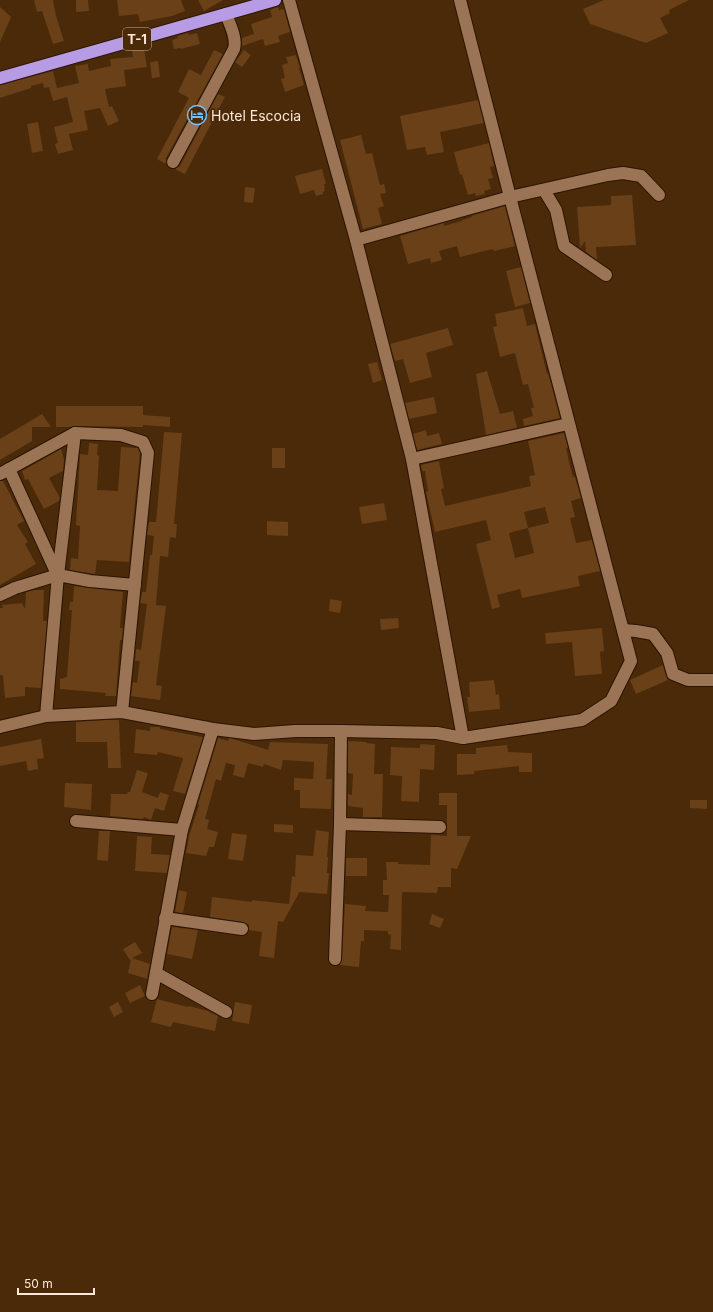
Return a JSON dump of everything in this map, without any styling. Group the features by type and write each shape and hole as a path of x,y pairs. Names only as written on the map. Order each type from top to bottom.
{"highway":[{"name":"T-1","path":"0,78 275,0"}],"street":[{"path":"289,0 356,240 412,459 463,738"},
{"path":"0,727 46,716 122,712 214,729 254,734 295,731 341,731 437,733 463,738 582,720 611,700 631,661 568,424 460,0"},
{"path":"173,162 234,49 235,45 233,33 226,14"},
{"path":"356,240 510,197 608,175 623,173 641,176 659,195"},
{"path":"544,190 556,210 564,246 606,275"},
{"path":"412,459 568,424"},
{"path":"46,716 58,575 75,433"},
{"path":"58,575 4,471 75,433 121,435 143,442 148,453 122,712"},
{"path":"0,595 15,588 58,575 90,581 135,585"},
{"path":"622,630 652,634 667,653 673,674 688,680 713,680"},
{"path":"152,994 182,830 214,729"},
{"path":"335,959 340,824 341,731"},
{"path":"76,821 182,830"},
{"path":"340,824 440,827"},
{"path":"165,918 242,929"},
{"path":"156,973 226,1012"}],"building":[{"path":"34,0 53,0 56,16 64,41 53,44 42,11 37,12"},
{"path":"76,0 88,0 89,11 76,12"},
{"path":"117,0 181,0 185,11 172,16 140,22 138,14 119,16"},
{"path":"198,0 223,0 204,11"},
{"path":"604,0 689,0 669,10 670,13 660,18 668,33 646,43 590,24 583,9"},
{"path":"0,7 11,17 0,42"},
{"path":"278,7 279,10 284,9 290,32 278,36 280,42 265,46 263,39 242,46 242,38 254,34 251,24 272,17 270,10"},
{"path":"188,33 189,35 197,33 200,44 181,49 174,49 172,40 178,38 177,36"},
{"path":"144,49 147,67 124,70 126,86 105,89 109,107 112,106 119,121 108,126 100,108 84,111 88,130 69,134 73,150 58,154 55,144 58,143 54,127 73,122 67,97 53,101 49,87 44,88 43,83 0,98 0,85 53,71 57,88 79,83 75,66 88,64 89,71 111,66 110,59 133,57 132,50"},
{"path":"214,50 223,54 166,158 166,164 157,159 189,98 178,92 189,69 201,75"},
{"path":"244,50 251,55 242,67 235,62"},
{"path":"296,55 304,85 285,92 281,79 285,78 282,65 288,63 286,57"},
{"path":"158,61 160,77 152,78 150,62"},
{"path":"218,94 225,97 185,174 175,169 180,166"},
{"path":"478,100 484,123 440,132 444,152 427,155 425,147 407,150 400,116"},
{"path":"38,122 43,151 32,153 27,124"},
{"path":"361,135 366,154 372,153 380,185 384,184 386,193 380,194 384,206 378,208 382,224 363,229 340,140"},
{"path":"489,143 494,166 490,167 493,178 488,179 491,189 484,191 485,194 476,196 475,193 468,195 462,174 460,175 454,152"},
{"path":"322,169 326,184 324,184 325,191 323,194 316,196 314,190 300,194 295,176"},
{"path":"245,187 255,188 253,203 244,202"},
{"path":"632,195 636,245 596,247 597,260 586,252 585,241 580,248 577,207 611,205 611,196"},
{"path":"505,206 515,246 494,251 493,249 460,257 457,246 439,251 442,260 431,263 430,258 408,264 400,236 444,223 444,226 462,221 472,217 471,216"},
{"path":"521,267 530,303 515,307 506,271"},
{"path":"523,308 527,326 535,324 547,374 548,373 560,418 524,426 523,419 533,416 531,408 534,408 528,384 523,385 515,353 500,357 493,327 497,326 495,314"},
{"path":"448,328 453,345 426,353 432,377 410,383 403,359 395,361 390,344"},
{"path":"377,362 382,380 373,383 368,364"},
{"path":"487,371 500,414 513,411 517,428 486,435 476,374"},
{"path":"434,397 437,413 409,419 405,403"},
{"path":"56,406 143,406 143,415 170,417 170,427 143,425 143,427 56,427"},
{"path":"42,414 51,427 32,427 32,441 0,460 0,439"},
{"path":"426,430 427,436 439,433 442,444 417,450 413,434"},
{"path":"164,432 182,433 174,524 177,524 176,538 170,537 168,557 160,556 156,605 166,606 156,685 162,686 160,700 131,696 133,682 137,683 140,661 135,661 136,649 141,650 147,604 140,603 142,592 146,592 150,555 152,555 154,536 147,535 149,522 156,522"},
{"path":"564,433 568,448 566,448 570,466 581,498 571,501 575,517 570,518 576,543 592,540 600,571 578,576 580,586 522,598 520,589 497,595 500,607 492,609 476,544 491,540 486,520 435,532 426,492 428,491 425,471 422,471 421,465 439,461 444,488 441,489 445,506 531,486 529,476 535,475 528,441","holes":["545,507 549,523 528,528 524,512","528,528 534,553 515,558 509,533"]},
{"path":"89,443 98,444 97,455 99,456 97,490 118,491 121,447 138,448 140,453 129,562 97,560 95,574 70,570 71,558 78,559 80,526 76,525 80,454 88,455"},
{"path":"272,448 285,448 285,468 272,468"},
{"path":"61,449 64,459 63,471 49,478 60,498 59,501 44,509 28,479 25,480 22,471"},
{"path":"0,481 3,481 24,521 17,525 28,542 25,544 36,564 0,585"},
{"path":"384,503 387,520 362,524 359,507"},
{"path":"267,521 288,522 288,536 267,535"},
{"path":"74,586 123,592 120,628 123,628 122,640 120,640 116,696 105,696 106,693 60,689 60,679 67,677 72,610 69,610 70,602 73,602"},
{"path":"44,590 43,621 47,621 41,688 25,687 25,696 5,698 3,675 0,675 0,608 3,608 2,605 22,603 25,609 26,592"},
{"path":"330,599 342,601 340,613 329,611"},
{"path":"398,618 399,628 381,630 380,619"},
{"path":"602,628 604,651 600,652 602,674 575,676 572,642 546,644 545,633"},
{"path":"663,665 668,680 636,694 630,680"},
{"path":"494,680 496,695 499,694 500,709 469,712 467,697 470,697 469,682"},
{"path":"119,720 121,768 108,768 107,742 76,742 76,722"},
{"path":"150,727 160,727 160,729 203,737 185,794 173,791 183,758 158,752 157,755 134,753 136,729 150,731"},
{"path":"218,738 228,741 229,738 268,750 270,742 328,744 326,779 332,779 331,809 300,808 300,790 294,790 294,778 313,779 314,762 283,760 281,770 264,764 263,767 248,763 244,778 233,775 235,765 226,763 221,781 216,779 205,819 209,820 207,829 218,832 214,847 209,847 206,856 186,853 189,836"},
{"path":"41,739 44,758 37,759 38,769 28,771 26,761 0,766 0,747"},
{"path":"348,741 375,744 374,774 383,774 382,817 363,817 363,808 348,806 348,794 352,795 353,774 348,773"},
{"path":"420,744 435,745 434,770 420,769 419,802 401,801 402,776 390,775 391,747 420,748"},
{"path":"507,745 508,752 532,753 532,772 519,772 519,766 474,771 474,774 457,775 457,754 476,754 476,748"},
{"path":"137,770 148,773 142,792 158,798 160,792 169,795 164,811 155,808 151,820 144,817 143,819 110,816 111,794 127,794 130,792"},
{"path":"65,783 92,784 91,810 64,807"},
{"path":"439,793 457,793 457,836 471,836 457,869 451,868 451,887 438,887 437,893 402,892 401,950 390,949 391,935 388,934 388,931 364,930 364,941 361,941 359,967 340,965 342,959 345,904 366,906 365,911 388,912 389,895 383,895 383,880 387,880 386,862 430,865 431,835 447,836 447,805 439,805"},
{"path":"690,800 707,800 707,809 690,808"},
{"path":"274,824 293,825 293,833 274,832"},
{"path":"316,830 329,832 327,873 329,873 327,894 299,892 283,922 278,921 274,958 259,956 262,932 249,930 249,925 243,922 210,917 212,897 252,902 252,900 289,904 292,876 295,877 296,855 313,856"},
{"path":"99,831 110,831 108,861 97,860"},
{"path":"232,833 247,835 243,861 228,859"},
{"path":"137,836 152,837 151,854 170,855 167,873 135,871"},
{"path":"346,858 367,858 367,876 346,876"},
{"path":"179,890 187,892 183,913 175,912"},
{"path":"432,914 444,919 440,928 429,924"},
{"path":"172,927 198,930 192,959 167,954"},
{"path":"135,942 142,953 132,958 150,964 147,979 128,973 131,959 130,960 123,949"},
{"path":"140,985 145,996 130,1003 125,993"},
{"path":"157,999 208,1011 218,1016 215,1031 173,1022 171,1027 151,1022"},
{"path":"118,1002 123,1012 114,1017 109,1007"},
{"path":"235,1002 252,1005 249,1024 232,1021"}],"place":[{"name":"Hotel Escocia","path":"197,115"}]}
